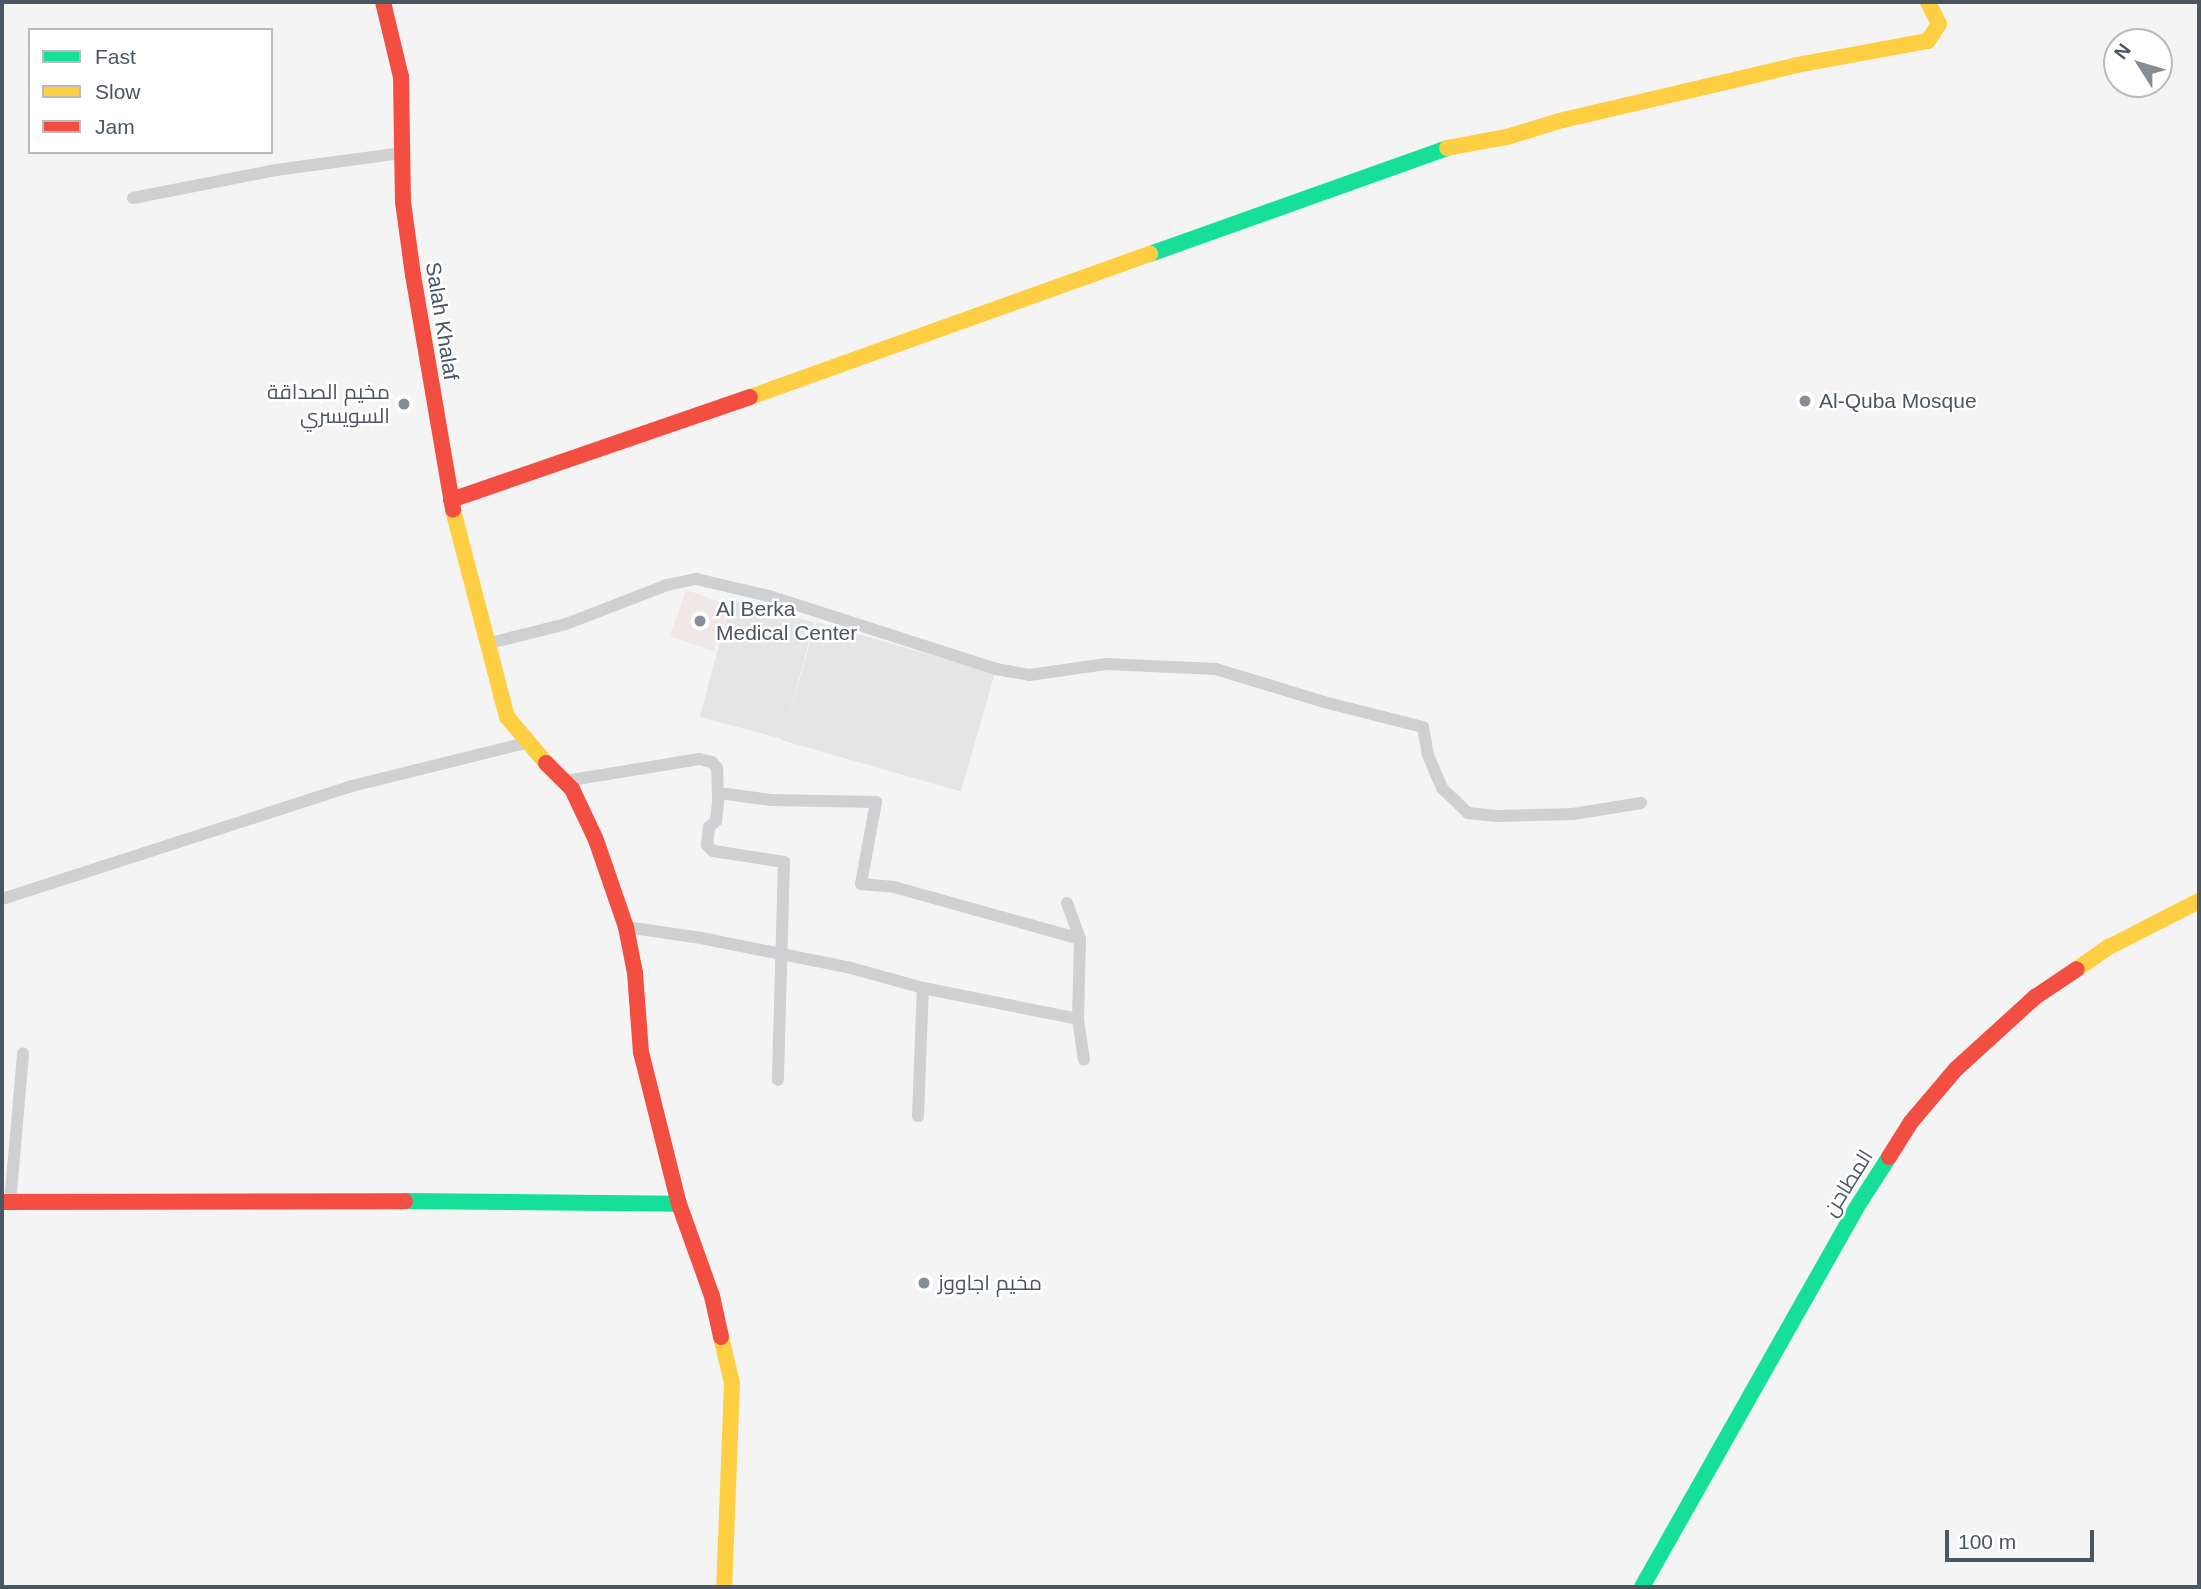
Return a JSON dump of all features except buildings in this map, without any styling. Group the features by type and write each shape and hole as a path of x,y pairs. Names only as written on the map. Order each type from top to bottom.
{"street":[{"name":"Salah Khalaf","path":"383,2 401,77 403,202 451,500 486,644 507,717 526,743 572,789 596,840 626,927 635,973 642,1052 678,1204 712,1296 732,1383 724,1587"},
{"path":"451,500 879,352 1433,151 1507,136 1559,121 1797,65 1928,41 1939,24 1928,2"},
{"path":"133,198 276,170 401,153"},
{"path":"486,644 565,624 667,585 696,579 769,596 996,669 1029,675 1106,664 1216,669 1423,727 1428,755 1442,788 1468,813 1499,816 1573,814 1642,803"},
{"path":"2,899 352,786 526,743"},
{"path":"565,781 699,759 712,762 717,768 719,793 716,821 709,827 707,845 713,851 784,862 778,1080"},
{"path":"719,793 771,800 876,802 861,884 894,887 1080,939"},
{"name":"المطاحن","path":"1642,1587 1854,1210 1911,1122 1956,1069 1989,1036 2044,990 2109,947 2199,902"},
{"path":"1067,903 1080,939 1078,1019 1084,1060"},
{"path":"626,927 782,954 923,988 1078,1019"},
{"path":"918,1115 923,988"},
{"path":"23,1054 6,1202 83,1204 149,1200 678,1204"}],"shaded area":[{"name":"Al Berka Medical Center","path":"686,590 729,605 714,651 670,636"},
{"path":"731,600 814,622 783,739 700,717"},
{"path":"816,622 995,673 961,792 782,740"}],"traffic: fast":[{"path":"1150,254 1447,148"},
{"path":"1642,1587 1855,1210 1889,1157"},
{"path":"405,1201 679,1204"}],"traffic: slow":[{"path":"1447,148 1507,137 1559,121 1797,65 1928,41 1939,24 1928,2"},
{"path":"750,397 1150,254"},
{"path":"453,510 507,717 546,763"},
{"path":"2077,969 2109,947 2199,901"},
{"path":"721,1337 732,1383 724,1587"}],"traffic: jam":[{"path":"383,2 401,77 403,202 453,510"},
{"path":"451,500 750,397"},
{"path":"546,763 572,789 596,840 626,927 635,973 641,1052 679,1204 712,1296 721,1337"},
{"path":"1889,1157 1911,1122 1956,1069 2035,997 2077,969"},
{"path":"2,1202 405,1201"}],"place":[{"name":"Al-Quba Mosque","path":"1805,401"},
{"name":"مخيم الصداقة السويسري","path":"404,404"},
{"name":"Al Berka Medical Center","path":"700,621"},
{"name":"مخيم اجاووز","path":"924,1283"}]}
